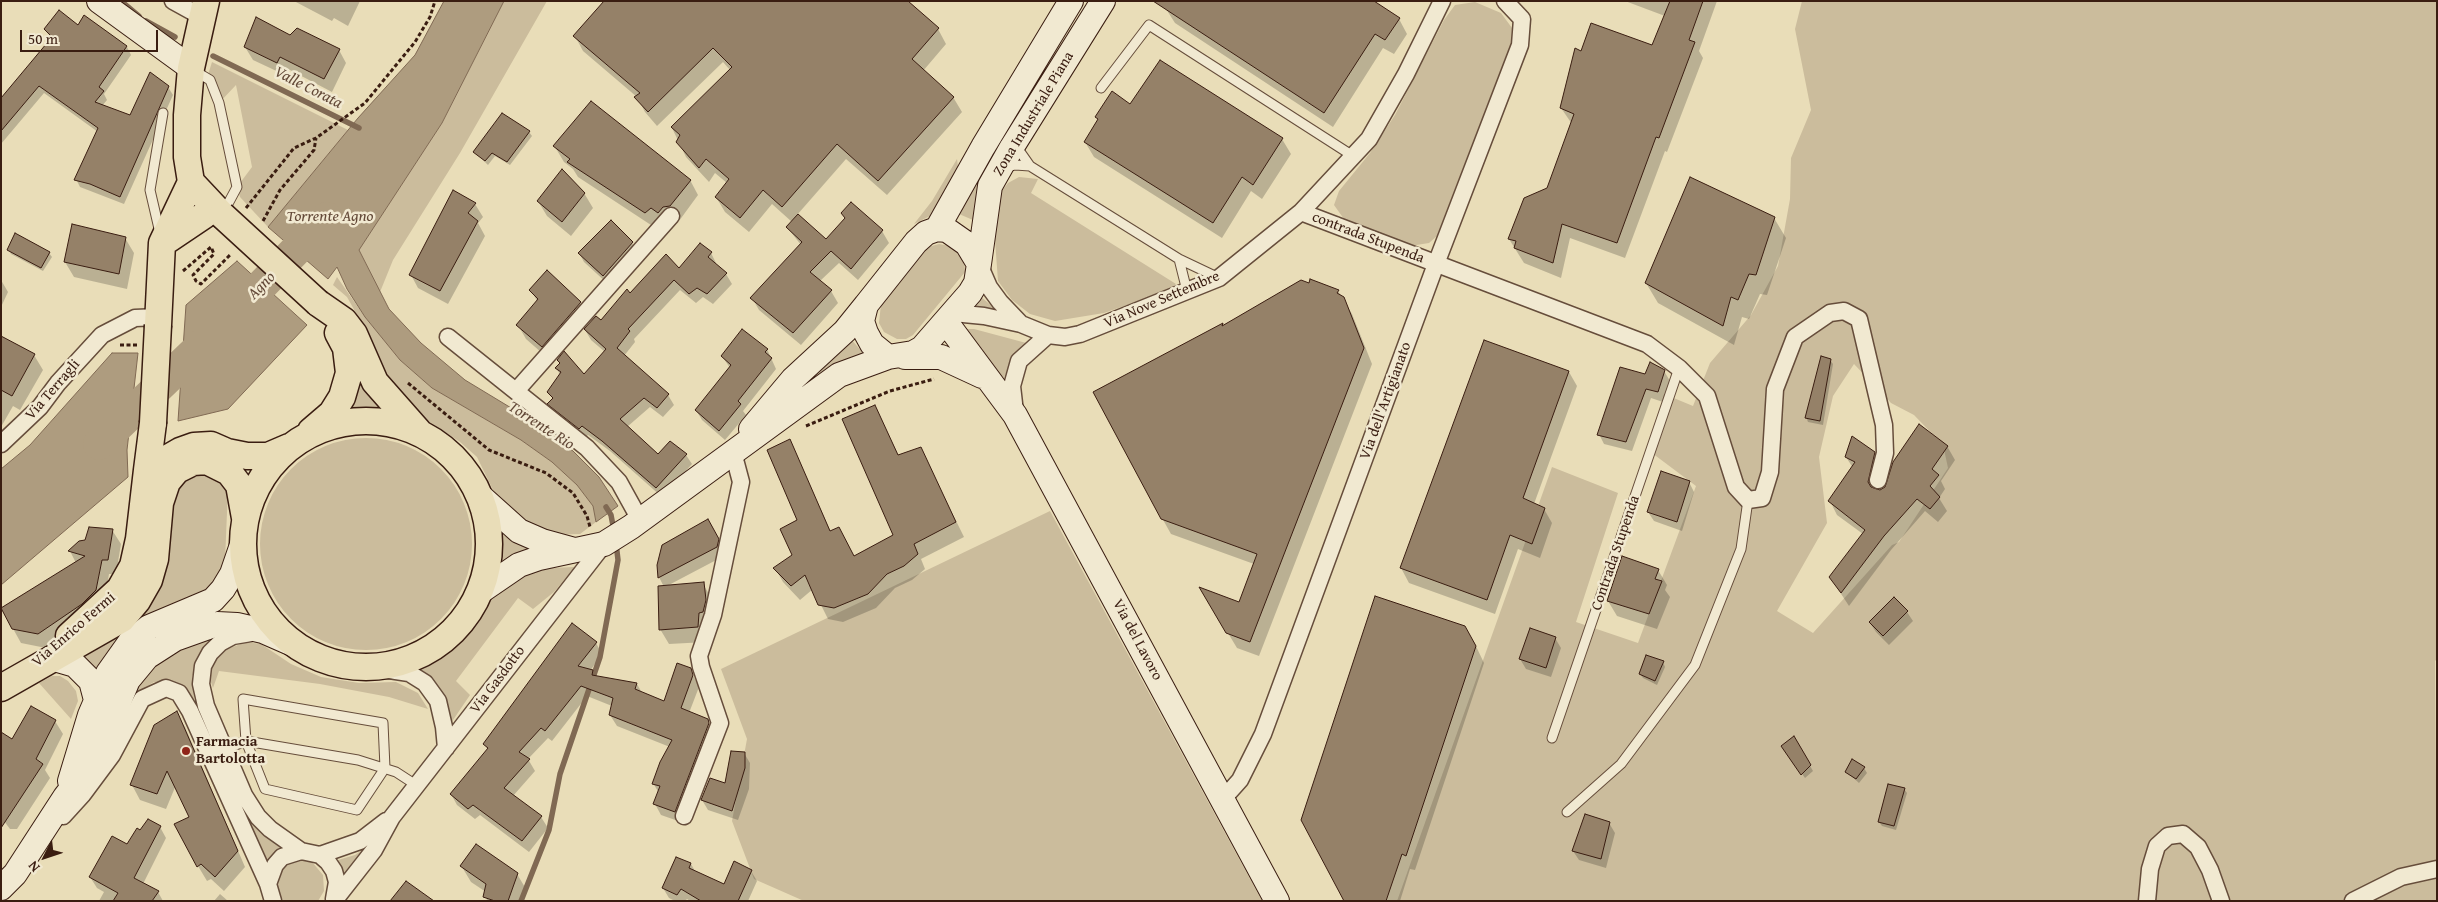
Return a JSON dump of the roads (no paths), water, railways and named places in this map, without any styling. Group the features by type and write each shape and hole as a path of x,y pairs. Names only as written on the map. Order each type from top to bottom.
{"main road":[{"path":"99,1 191,68"},
{"name":"Zona Industriale Piana","path":"937,229 982,147 1071,1"},
{"name":"Zona Industriale Piana","path":"733,452 839,375 893,357 913,353 922,348 949,318 976,283 990,186 1103,1"},
{"path":"162,243 191,182 187,157 186,116 191,68 204,9"},
{"path":"191,182 226,212 318,303 344,321 354,334 375,382 394,407 420,433"},
{"path":"162,243 226,212"},
{"path":"481,591 519,566 539,558 575,551 600,536 636,524 733,452 792,379 845,331 916,242 926,234 937,229 947,230 958,235 967,244 979,264"},
{"name":"Via Enrico Fermi","path":"24,673 94,615 120,589 133,566 139,540 153,423 162,243"},
{"path":"65,797 96,700 108,673 130,642 149,627 213,600 223,589 232,574 252,498 261,479 274,462 332,413 342,397 349,373 346,348 318,303"},
{"path":"866,305 862,321 866,333 872,344 893,357"},
{"name":"Via del Lavoro","path":"949,318 972,359 992,382 1015,415 1277,901"},
{"name":"Via del Lavoro","path":"893,357 941,357 974,371 992,382"},
{"path":"147,470 180,451 194,446 211,445 234,453 268,456 342,423 382,422 420,433"},
{"path":"153,423 167,445 180,451"},
{"name":"Via Enrico Fermi","path":"1,688 50,658 122,619 137,601 149,580 156,559 160,503 167,482 177,470 193,462 207,462 228,472 238,485 244,530 246,572 256,600 273,625 295,645 326,661 342,665 376,668 403,662 428,652 450,636 468,615 481,591 489,560 489,527 480,496 465,470 445,449 420,433"},
{"path":"480,496 518,531 575,551"},
{"path":"1,888 28,855 65,797 96,757 128,680 146,657 175,639 217,624 237,625 263,631 295,645"},
{"path":"50,658 75,665 91,681 96,700"}],"street":[{"path":"173,1 204,9"},
{"name":"Via Nove Settembre","path":"949,318 984,316 1021,324 1048,335 1065,336 1080,334 1219,278 1301,212 1369,139 1406,74 1442,1"},
{"name":"Via dell'Artigianato","path":"1223,799 1240,780 1263,734 1436,264 1520,45 1522,19 1505,1"},
{"name":"contrada Stupenda","path":"1301,212 1436,264"},
{"path":"516,391 671,216"},
{"name":"Via Nove Settembre","path":"979,264 1000,302 1021,324"},
{"name":"Contrada Stupenda","path":"1436,264 1647,344 1679,368 1707,396 1736,487 1748,500"},
{"path":"1748,500 1762,498 1770,472 1775,389 1795,337 1830,313 1844,311 1859,319 1884,425 1885,453 1878,480"},
{"name":"Via Terragli","path":"1,444 40,407 58,383 102,335 135,318 158,321"},
{"path":"1015,415 1012,386 1019,361 1048,335"},
{"path":"448,337 586,448 619,482 636,524"},
{"path":"684,816 720,723 699,656 712,615 741,482 733,452"},
{"name":"Via Gasdotto","path":"333,901 374,850 392,817 556,603 600,536"},
{"path":"263,631 233,636 220,643 203,666 201,684 206,706 244,795 258,817 270,829 301,850 320,855 334,871 337,882 333,901"},
{"path":"376,668 409,673 425,683 438,701 444,726 446,748"},
{"path":"28,855 83,794 112,755 142,699 166,688 179,693 190,712 268,884 273,901"},
{"name":"Via Gasdotto","path":"320,855 360,841 392,817"},
{"path":"2147,901 2150,869 2157,846 2168,836 2182,834 2198,847 2210,870 2221,901"},
{"path":"268,884 270,874 278,861 291,852 301,850"},
{"path":"2352,901 2402,878 2437,869"}],"lane":[{"path":"1101,88 1149,25 1353,156"},
{"path":"191,68 210,80 221,112 237,187 226,212"},
{"path":"162,243 150,190 163,113"},
{"path":"1014,144 1030,166 1179,259 1219,278"},
{"path":"999,170 1015,165 1030,166"},
{"path":"1179,259 1187,291"},
{"name":"Contrada Stupenda","path":"1552,738 1679,368"},
{"path":"1567,812 1621,764 1695,665 1741,549 1748,500"},
{"path":"243,699 383,723 385,768 357,810 265,789 246,741 243,699"},
{"path":"225,749 246,741 358,760 396,772 416,785"}],"water":[{"name":"Torrente Agno","path":"444,1 504,1 442,123 359,250 389,309 421,343 465,380 536,423 573,451 599,477 618,506 596,522 593,506 577,485 552,462 521,440 432,388 400,360 365,317 347,289 337,267 328,279 268,227 358,118 415,55"},
{"path":"237,261 307,325 228,409 178,421 186,305"},
{"path":"112,353 138,353 127,450 128,477 1,585 1,469 30,445"}],"waterway":[{"name":"Valle Corata","path":"121,1 139,16"},
{"name":"Valle Corata","path":"146,21 175,37"},
{"name":"Valle Corata","path":"213,56 359,128"},
{"name":"Agno","path":"99,444 228,320 327,218"},
{"name":"Torrente Rio","path":"606,507 611,515 614,531"},
{"name":"Torrente Rio","path":"521,901 549,830 560,774 600,657 618,560 616,543"}],"place":[{"name":"Farmacia Bartolotta","path":"186,751"}]}
